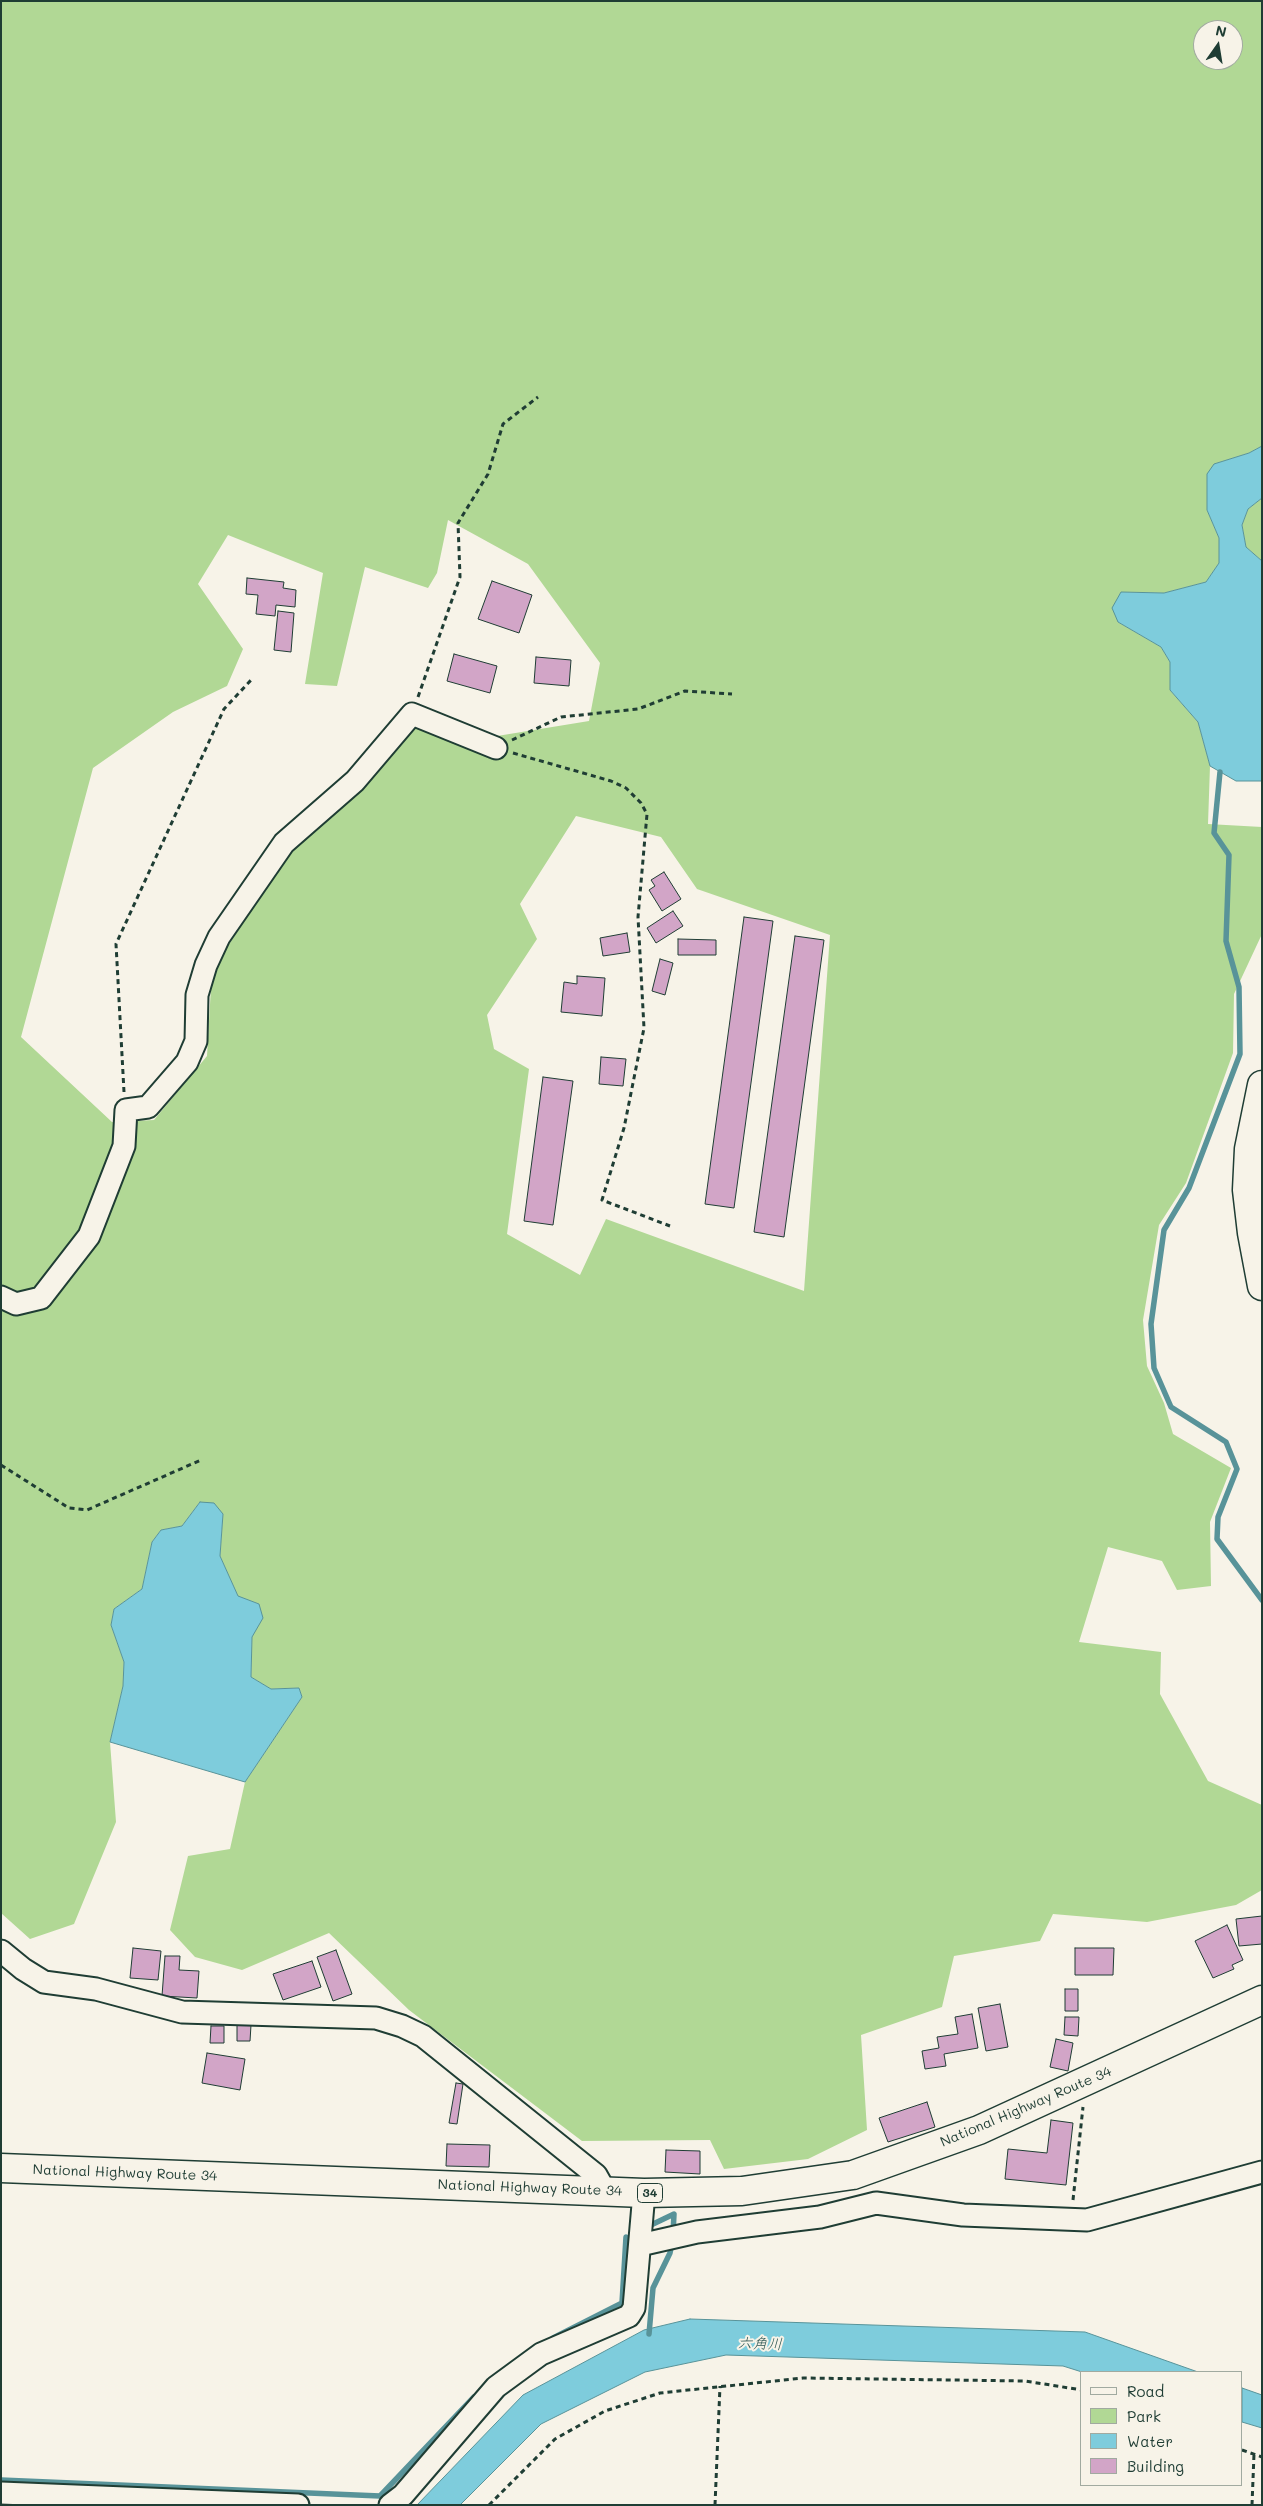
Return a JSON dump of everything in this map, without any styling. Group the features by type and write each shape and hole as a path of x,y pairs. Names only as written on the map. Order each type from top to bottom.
{"highway":[{"path":"1262,1085 1249,1150 1247,1190 1252,1233 1262,1286"},
{"name":"National Highway Route 34","path":"1,2168 644,2193 742,2192 853,2175 979,2130 1262,2000"}],"street":[{"path":"1,1297 16,1304 41,1298 89,1236 124,1146 126,1110 148,1107 187,1062 196,1042 197,995 210,956 219,937 284,844 355,781 412,714 496,748"},
{"path":"1,1950 24,1969 44,1982 96,1990 182,2012 376,2018 402,2026 423,2036 589,2169 596,2176 605,2191"},
{"path":"640,2245 673,2238 820,2217 876,2203 963,2215 1087,2220 1262,2172"},
{"path":"390,2505 403,2495 496,2387 541,2354 629,2316 634,2308 644,2193"},
{"path":"1,2493 298,2505"}],"path":[{"path":"412,714 460,577 458,523 488,474 503,424 538,397"},
{"path":"126,1110 116,944 224,709 252,679"},
{"path":"496,748 561,716 638,709 685,691 732,694"},
{"path":"496,748 611,781 626,788 641,803 647,814 638,917 644,1028 624,1128 602,1200 670,1226"},
{"path":"1,1465 69,1508 87,1510 201,1460"},
{"path":"1071,2220 1084,2104 1075,2086"},
{"path":"489,2505 555,2439 605,2411 660,2393 720,2385 802,2378 1025,2381 1080,2390"},
{"path":"714,2505 720,2385"},
{"path":"1243,2450 1262,2457"},
{"path":"1252,2505 1254,2454"}],"green space":[{"path":"1,1 1262,1 1262,446 1249,453 1215,464 1207,510 1219,538 1219,563 1206,582 1164,593 1121,592 1118,622 1161,647 1170,662 1170,690 1198,722 1210,766 1208,824 1262,827 1262,934 1234,994 1233,1053 1186,1183 1159,1225 1143,1320 1147,1366 1164,1403 1173,1434 1231,1468 1210,1522 1211,1586 1177,1590 1162,1561 1108,1547 1079,1642 1161,1652 1160,1694 1208,1781 1262,1805 1262,1890 1236,1905 1147,1922 1053,1914 1040,1941 954,1956 942,2007 861,2035 867,2130 808,2159 724,2169 710,2140 582,2141 409,2010 329,1933 242,1970 195,1957 170,1930 188,1856 230,1849 245,1782 302,1697 299,1688 271,1689 251,1677 252,1637 259,1604 238,1597 220,1556 223,1514 200,1502 182,1526 161,1530 152,1542 142,1589 114,1609 111,1625 124,1662 123,1686 110,1742 116,1822 74,1924 30,1939 1,1913","holes":["448,520 528,564 600,663 589,721 491,737 429,713 288,854 212,970 207,1056 154,1120 112,1122 21,1037 93,768 173,712 227,686 243,649 198,584 228,535 323,573 305,684 337,686 365,567 428,588 437,573","576,816 661,837 697,889 830,935 804,1291 606,1219 580,1275 507,1234 529,1069 494,1049 487,1015 537,939 520,904"]},
{"path":"1262,498 1262,561 1246,547 1242,525 1248,509"}],"water":[{"path":"1262,446 1262,498 1248,509 1242,525 1246,547 1262,561 1262,781 1236,781 1210,766 1198,722 1170,690 1170,662 1161,647 1118,622 1112,608 1121,592 1164,593 1206,582 1219,563 1219,538 1207,510 1207,474 1214,464 1249,453"},
{"path":"200,1502 214,1503 223,1514 220,1556 238,1596 259,1604 263,1618 252,1637 251,1677 271,1689 299,1688 302,1697 245,1782 110,1742 123,1686 124,1662 111,1625 114,1609 142,1589 152,1542 161,1530 182,1526"},
{"name":"六角川","path":"690,2319 1085,2332 1195,2371 1080,2371 1063,2366 726,2355 645,2372 541,2424 460,2505 417,2505 523,2395 644,2330"},
{"path":"1243,2388 1262,2395 1262,2428 1243,2422"}],"building":[{"path":"247,578 284,582 283,588 296,590 295,607 276,605 275,616 256,614 258,595 246,594"},
{"path":"492,581 532,595 519,633 478,619"},
{"path":"278,611 294,613 291,652 274,650"},
{"path":"454,654 497,666 490,693 447,681"},
{"path":"536,657 571,660 569,686 534,683"},
{"path":"664,872 681,899 662,911 649,890 655,886 651,880"},
{"path":"673,911 683,926 656,943 647,928"},
{"path":"744,917 773,921 734,1208 705,1204"},
{"path":"627,933 630,952 603,956 600,938"},
{"path":"795,936 824,940 784,1237 754,1232"},
{"path":"678,939 716,940 716,955 678,955"},
{"path":"660,959 673,963 665,995 652,991"},
{"path":"577,976 605,978 602,1016 561,1012 564,982 577,984"},
{"path":"601,1057 626,1059 623,1086 599,1084"},
{"path":"543,1077 573,1081 553,1225 524,1221"},
{"path":"1262,1916 1262,1944 1239,1946 1236,1919"},
{"path":"1227,1925 1243,1960 1232,1965 1234,1969 1213,1978 1195,1941"},
{"path":"133,1948 161,1951 158,1980 130,1978"},
{"path":"1075,1948 1114,1948 1113,1975 1075,1975"},
{"path":"336,1950 352,1994 333,2001 317,1957"},
{"path":"165,1956 180,1956 179,1970 199,1971 197,1998 162,1996"},
{"path":"312,1961 321,1987 283,2000 273,1974"},
{"path":"1065,1989 1078,1989 1078,2011 1065,2011"},
{"path":"1000,2004 1008,2047 986,2051 978,2008"},
{"path":"972,2014 978,2048 944,2054 946,2066 925,2069 922,2051 939,2048 937,2037 958,2034 955,2017"},
{"path":"1065,2017 1079,2017 1078,2036 1064,2035"},
{"path":"237,2025 251,2025 250,2041 237,2041"},
{"path":"211,2026 224,2026 224,2043 210,2043"},
{"path":"1056,2039 1073,2043 1068,2071 1050,2067"},
{"path":"207,2053 245,2059 240,2090 202,2083"},
{"path":"456,2083 463,2084 457,2124 449,2123"},
{"path":"927,2102 935,2127 888,2142 879,2118"},
{"path":"1051,2120 1073,2123 1066,2185 1005,2179 1008,2149 1047,2153"},
{"path":"447,2144 490,2145 489,2167 446,2166"},
{"path":"666,2150 700,2151 700,2174 665,2172"}],"waterway":[{"path":"1220,772 1214,833 1229,855 1226,941 1239,987 1240,1054 1189,1188 1164,1230 1151,1324 1154,1368 1171,1407 1226,1442 1237,1469 1218,1517 1217,1539 1262,1600"},
{"path":"651,2225 674,2214 673,2234"},
{"path":"553,2338 622,2303 626,2237"},
{"path":"649,2334 653,2288 670,2253 672,2243"},
{"path":"1,2480 380,2496 474,2397"}]}
